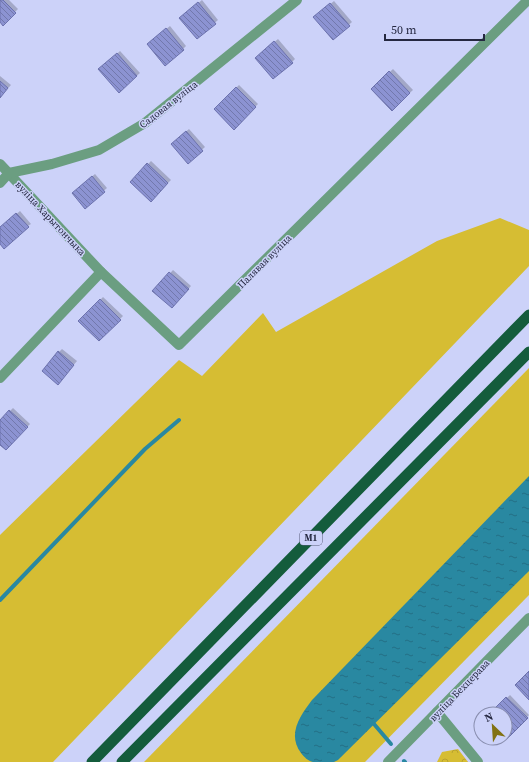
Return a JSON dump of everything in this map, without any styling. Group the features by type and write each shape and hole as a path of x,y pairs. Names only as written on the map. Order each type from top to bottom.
{"highway":[{"name":"М1","path":"92,762 529,315"},
{"name":"М1","path":"122,762 529,352"}],"street":[{"name":"Садовая вуліца","path":"9,173 52,164 99,150 145,123 297,0"},
{"name":"Палявая вуліца","path":"101,272 179,345 528,0"},
{"name":"вуліца Харытончыка","path":"0,164 101,272"},
{"path":"0,183 9,173"},
{"path":"0,378 101,272"},
{"name":"вуліца Бехцерава","path":"388,762 529,618"},
{"path":"437,712 478,762"}],"green space":[{"path":"500,218 529,230 529,266 53,762 0,762 0,535 179,360 202,376 263,313 276,332 437,241"},
{"path":"529,368 529,595 365,762 144,762"},
{"path":"458,749 468,762 437,762 442,752"}],"water":[{"path":"529,476 529,571 338,760 334,762 313,762 306,759 297,746 295,732 303,712 312,700"}],"building":[{"path":"0,0 3,0 16,13 3,26 0,22"},
{"path":"198,2 216,24 197,39 179,18"},
{"path":"330,3 350,26 333,40 313,17"},
{"path":"166,28 184,50 165,66 147,44"},
{"path":"274,41 293,63 273,79 255,58"},
{"path":"117,53 137,76 119,93 98,69"},
{"path":"389,71 410,93 392,111 371,89"},
{"path":"0,81 8,88 0,98"},
{"path":"236,87 256,107 234,130 214,109"},
{"path":"186,131 203,151 188,164 171,144"},
{"path":"147,163 168,183 151,202 130,182"},
{"path":"92,176 105,192 85,209 72,193"},
{"path":"16,213 29,227 4,249 0,244 0,227"},
{"path":"169,272 189,289 172,308 152,291"},
{"path":"100,299 121,320 99,341 78,321"},
{"path":"58,351 74,365 58,385 42,371"},
{"path":"9,410 28,427 6,450 0,445 0,420"},
{"path":"529,671 529,700 515,685"},
{"path":"506,697 528,718 513,733 513,706 497,706"}],"waterway":[{"path":"0,600 145,449 179,420"},
{"path":"374,724 391,744"}]}
